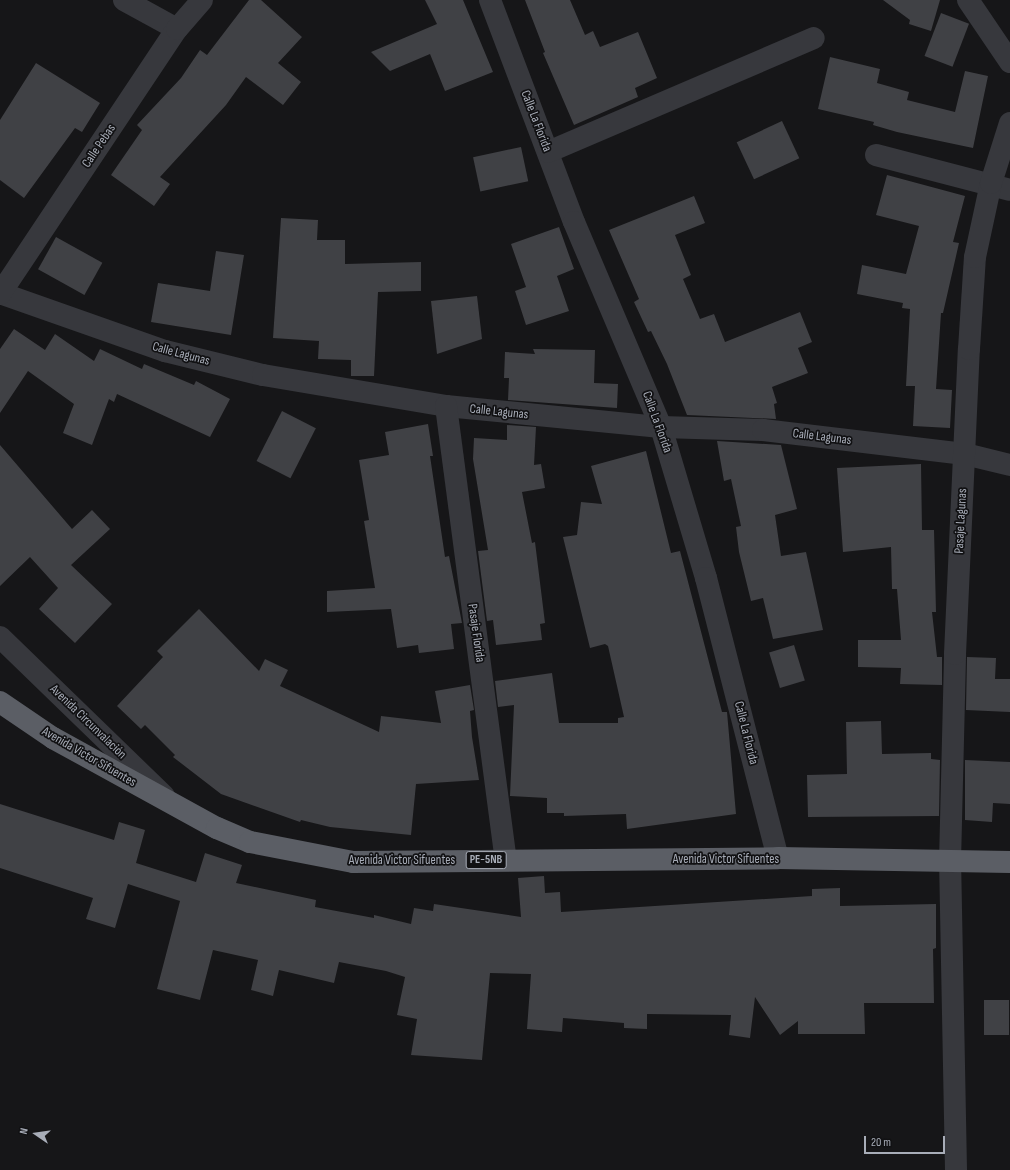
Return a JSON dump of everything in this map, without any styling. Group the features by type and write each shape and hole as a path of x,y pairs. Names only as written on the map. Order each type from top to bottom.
{"highway":[{"name":"Avenida Victor Sifuentes","path":"0,702 52,738 177,808 250,842 346,861 778,858 1010,862"}],"street":[{"path":"124,0 177,29"},
{"name":"Calle Pebas","path":"0,294 177,29 202,0"},
{"name":"Calle La Florida","path":"490,0 574,222 661,427 706,578 778,858"},
{"path":"968,0 1010,62"},
{"path":"548,152 814,38"},
{"name":"Pasaje Lagunas","path":"956,1170 950,862 955,654 975,257 1000,187 1010,123"},
{"path":"876,155 1000,187"},
{"name":"Calle Lagunas","path":"0,294 165,351 263,375 446,406 661,427 763,430 965,454 1010,465"},
{"name":"Pasaje Florida","path":"446,406 506,860"},
{"name":"Avenida Circunvalación","path":"0,636 177,808"}],"building":[{"path":"249,0 261,0 302,37 278,63 301,82 283,105 246,77 226,105 160,177 170,184 154,206 111,175 142,130 137,125 181,78 200,50 207,55"},
{"path":"425,0 463,0 493,72 445,91 430,54 390,71 371,52 437,24"},
{"path":"525,0 570,0 585,35 593,31 600,47 638,32 657,78 635,88 638,97 574,125 543,53 545,52"},
{"path":"883,0 940,0 931,31 909,24 910,20"},
{"path":"941,13 969,24 953,67 925,56"},
{"path":"830,57 880,69 877,83 909,92 907,100 955,112 965,71 988,76 973,148 897,132 873,125 874,122 818,109"},
{"path":"36,63 100,103 82,132 75,128 24,198 0,180 0,120"},
{"path":"782,121 799,158 754,179 737,142"},
{"path":"521,147 528,181 480,191 473,157"},
{"path":"887,175 965,196 953,242 959,243 943,313 941,313 936,389 952,390 950,428 913,426 915,386 906,386 910,309 902,308 903,303 857,294 862,265 906,274 919,226 876,215"},
{"path":"694,196 705,223 675,235 691,275 683,279 700,319 714,314 725,342 800,312 812,342 798,348 808,373 772,387 777,403 774,404 776,419 687,415 667,364 651,331 648,332 634,302 639,299 609,230"},
{"path":"281,218 318,220 317,240 345,240 345,264 421,262 421,291 378,292 374,376 351,376 351,360 318,359 319,341 273,338"},
{"path":"559,227 574,269 557,276 569,311 526,325 515,291 526,287 511,244"},
{"path":"56,237 102,263 84,295 38,269"},
{"path":"216,251 244,255 231,335 151,322 158,283 210,291"},
{"path":"477,296 482,339 437,354 431,301"},
{"path":"14,329 45,350 55,334 94,361 100,349 142,369 144,364 194,385 196,381 230,399 210,437 117,394 114,402 109,399 92,445 63,433 74,404 28,371 0,413 0,349"},
{"path":"533,349 595,350 594,383 618,384 617,408 508,400 509,378 504,378 505,352 535,354"},
{"path":"282,411 316,428 290,478 257,461"},
{"path":"428,424 433,456 430,456 445,557 449,556 462,623 451,624 454,649 419,653 418,645 397,648 391,609 327,612 327,591 375,588 364,521 369,520 359,460 389,455 385,432"},
{"path":"507,425 536,427 534,465 541,464 545,488 522,492 532,543 535,542 545,623 540,624 542,640 496,645 493,620 487,621 478,551 488,550 473,459 474,438 507,440"},
{"path":"717,441 781,445 797,509 775,515 781,556 806,552 823,630 773,639 763,598 751,601 739,552 736,527 741,526 731,479 724,481"},
{"path":"0,445 72,529 92,510 110,529 71,565 112,604 75,643 39,609 58,588 30,557 0,586"},
{"path":"646,451 671,553 680,551 722,712 727,712 736,814 627,829 626,814 564,816 564,813 547,813 547,798 510,796 514,705 498,707 495,681 552,673 559,723 618,723 618,718 624,717 608,646 605,644 590,648 563,537 577,535 581,502 602,504 591,466"},
{"path":"921,464 922,530 934,530 936,612 932,612 937,657 942,657 942,685 900,684 901,668 858,667 858,640 901,640 897,589 892,589 891,547 843,552 837,468"},
{"path":"199,609 259,671 265,659 288,670 280,686 379,732 381,716 441,723 435,691 470,685 474,710 470,711 472,737 479,780 416,784 411,835 330,827 301,820 300,822 221,794 173,757 175,755 145,725 141,729 117,706 163,657 157,651"},
{"path":"794,645 805,680 780,688 769,653"},
{"path":"967,657 996,658 995,679 1010,679 1010,712 966,710"},
{"path":"881,721 882,754 931,753 931,759 940,760 939,816 808,817 807,775 847,774 846,722"},
{"path":"965,760 1010,762 1010,804 993,803 992,822 965,820"},
{"path":"0,804 114,840 119,822 145,830 136,863 196,882 205,853 242,865 236,883 316,900 315,907 374,918 374,915 411,924 414,908 433,911 434,904 521,917 518,878 544,876 545,893 560,892 561,912 812,896 812,889 840,888 840,906 936,904 936,948 933,949 934,1003 864,1003 865,1034 798,1034 798,1021 780,1035 755,997 750,1038 729,1035 731,1015 647,1014 647,1029 624,1028 624,1023 563,1018 562,1032 527,1029 531,974 490,973 482,1060 411,1055 417,1019 397,1015 405,977 386,971 339,962 334,983 279,970 273,996 251,990 258,960 213,950 200,1000 157,989 180,901 128,884 115,928 86,919 93,898 0,868"},
{"path":"984,1000 1009,1000 1009,1035 984,1035"}]}
